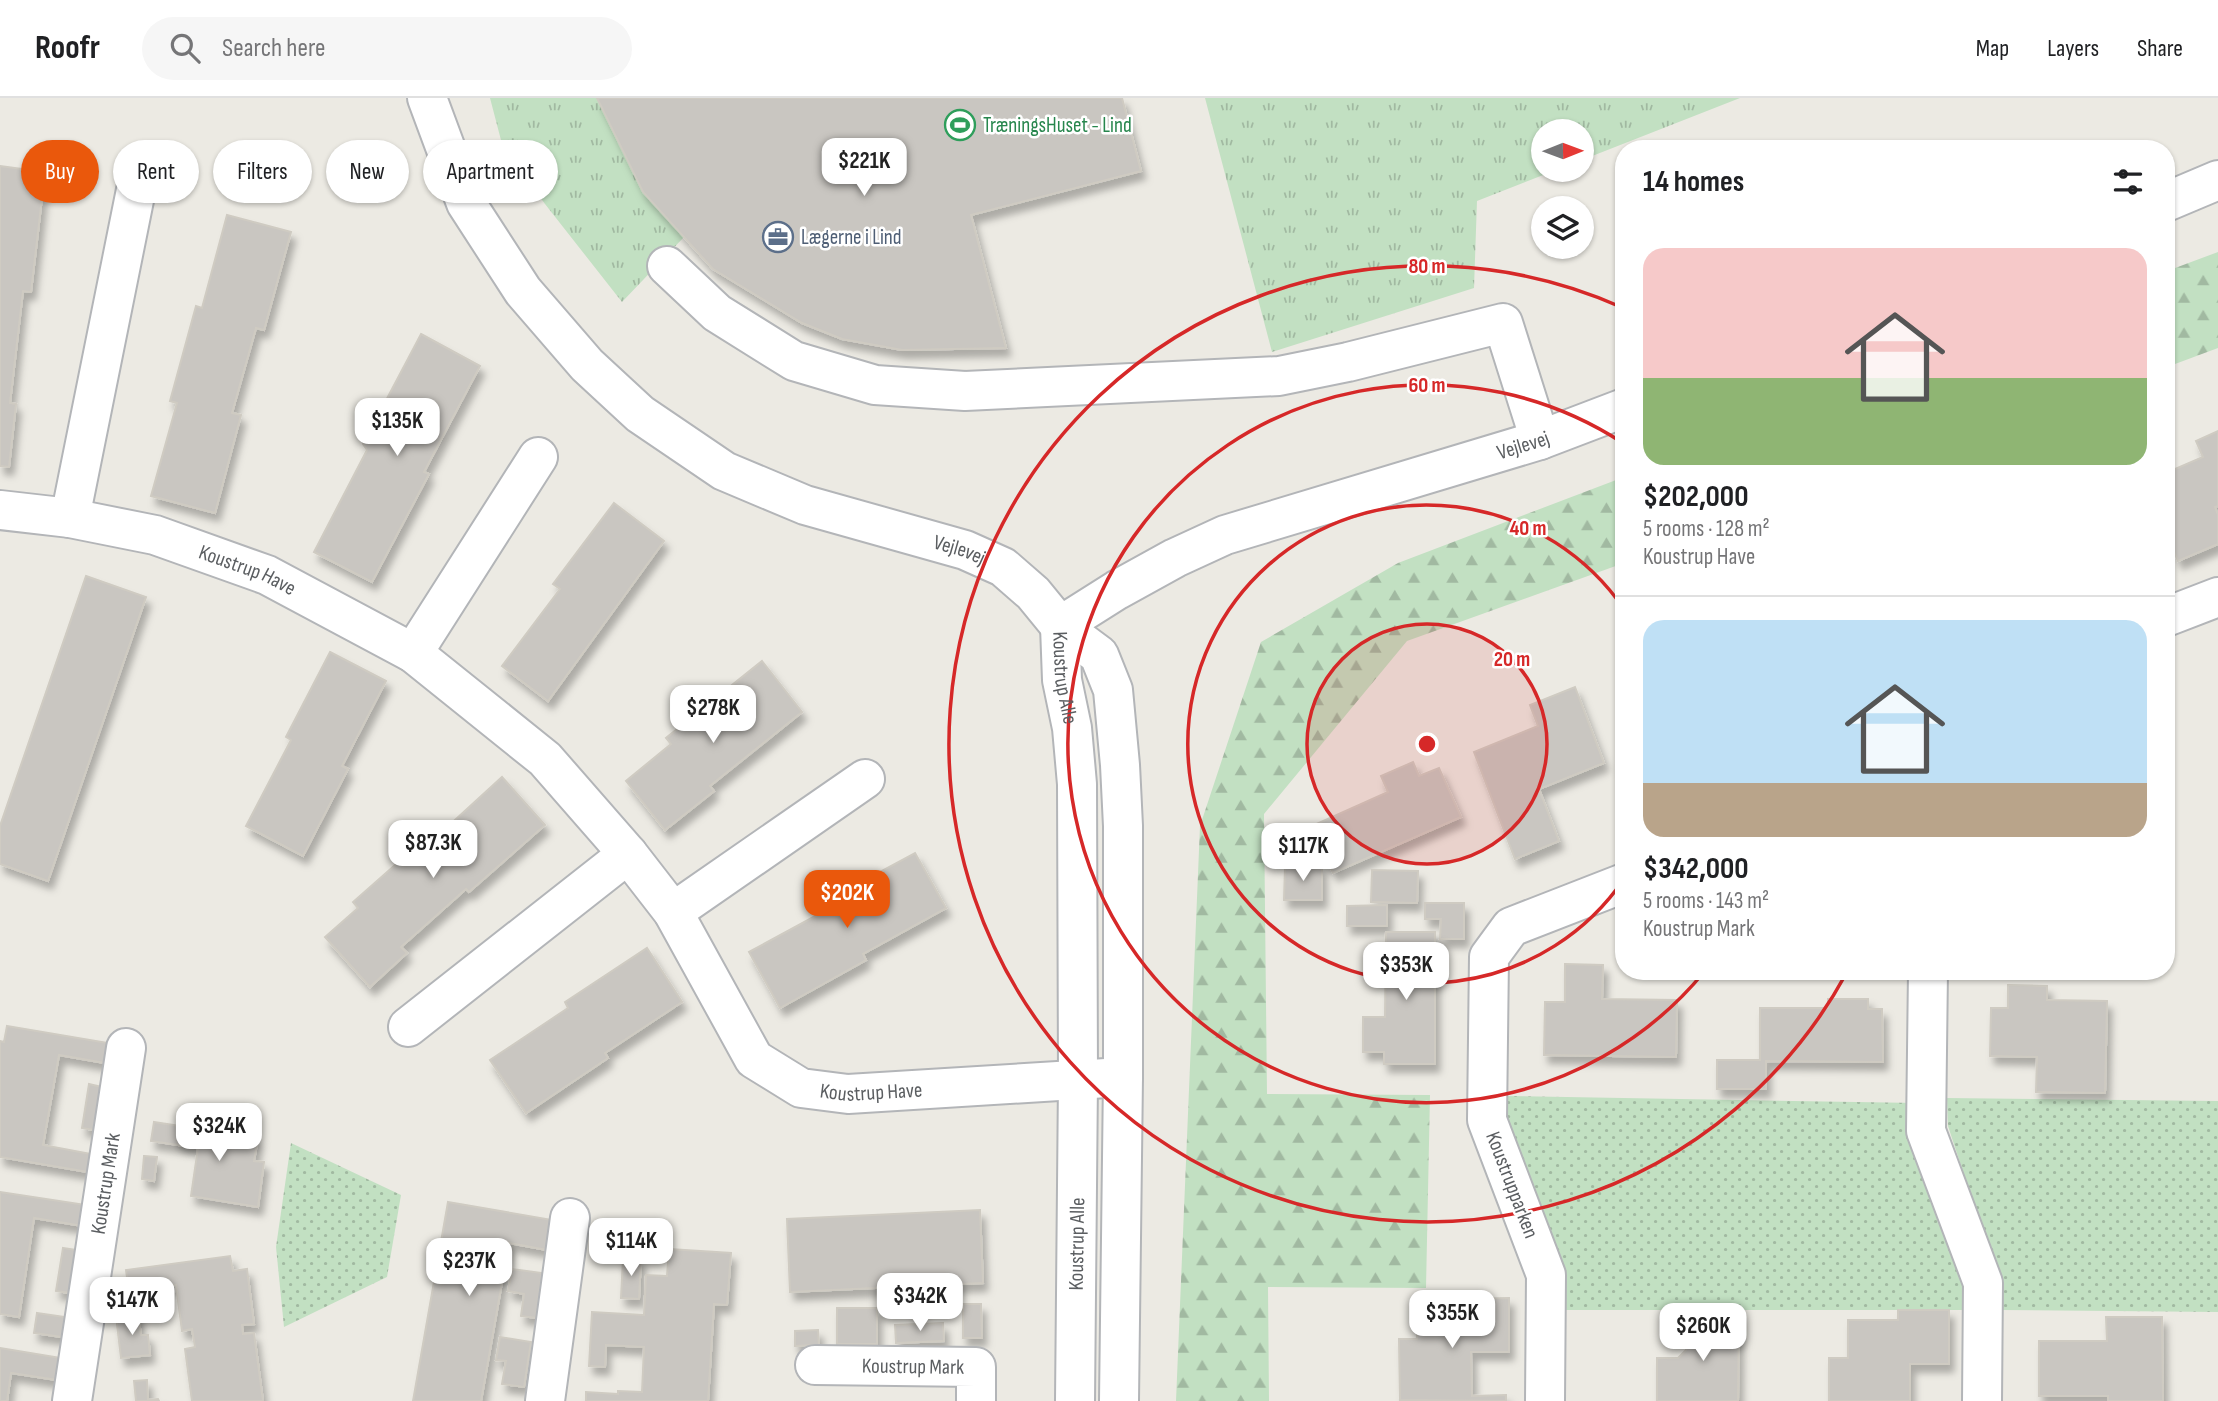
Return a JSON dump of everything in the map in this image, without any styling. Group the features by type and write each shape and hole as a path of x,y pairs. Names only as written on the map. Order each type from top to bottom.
{"street":[{"name":"Vejlevej","path":"427,98 467,203 523,291 586,365 640,414 724,471 805,505 965,550 1003,567 1033,593 1060,626 1116,590 1225,535 1540,440 1615,411"},
{"path":"2175,198 2218,180"},
{"path":"70,518 133,203"},
{"path":"667,267 717,313 794,361 875,385 965,391 1279,376 1348,362 1503,323 1540,440"},
{"path":"413,653 538,457"},
{"name":"Koustrup Have","path":"0,510 70,518 155,536 267,575 413,653 545,759 628,853 673,912 754,1059 801,1088 848,1094 1123,1077"},
{"path":"2175,614 2218,597"},
{"name":"Koustrup Alle","path":"1060,626 1099,655 1113,690 1120,765 1123,826 1123,1077 1119,1401"},
{"name":"Koustrup Alle","path":"1060,626 1062,680 1072,728 1077,784 1079,1079 1075,1401"},
{"path":"673,912 865,779"},
{"path":"408,1027 628,853"},
{"name":"Koustrupparken","path":"1545,1401 1546,1275 1487,1120 1489,957 1511,927 1615,887"},
{"path":"1928,980 1926,1131 1983,1283 1982,1401"},
{"name":"Koustrup Mark","path":"72,1401 126,1048"},
{"path":"545,1401 570,1218"},
{"name":"Koustrup Mark","path":"815,1365 976,1367 976,1401"}],"green space":[{"path":"490,98 598,98 643,192 684,237 622,302 544,203 558,203 558,140 501,140"},
{"path":"1205,98 1740,98 1633,140 1615,140 1615,147 1594,155 1594,119 1531,119 1531,180 1477,201 1474,288 1272,352"},
{"path":"2218,252 2218,348 2175,364 2175,268"},
{"path":"1615,480 1615,566 1407,641 1264,814 1267,1094 1430,1095 1426,1288 1268,1287 1269,1401 1176,1401 1200,826 1261,642 1398,563"},
{"path":"1504,1096 1918,1103 1968,1283 1968,1310 1557,1310 1505,1116"},
{"path":"1947,1098 2218,1101 2218,1312 2000,1310 2000,1284 1948,1126"},
{"path":"291,1143 401,1195 387,1277 284,1327 276,1247"}],"building":[{"path":"597,98 1122,98 1141,171 971,215 1006,348 902,350 842,339 802,323 713,269 643,192"},
{"path":"0,166 21,169 21,203 41,203 31,292 23,291 10,403 16,404 9,467 0,466"},
{"path":"227,215 291,232 264,330 256,328 232,413 241,415 215,513 151,496 177,403 170,401 196,306 202,308"},
{"path":"421,334 480,366 424,472 429,474 372,582 314,552 367,450 363,444"},
{"path":"2218,431 2218,506 2215,507 2218,515 2218,544 2178,561 2175,554 2175,469 2203,457 2196,441"},
{"path":"614,503 664,541 548,701 502,666 560,589 553,584"},
{"path":"86,576 146,597 48,881 0,864 0,826"},
{"path":"330,652 386,681 342,766 348,769 303,856 246,826 291,740 286,737"},
{"path":"762,661 802,712 710,786 714,791 665,830 626,781 671,744 666,738"},
{"path":"1575,687 1604,763 1539,789 1559,841 1515,859 1474,752 1538,726 1530,705"},
{"path":"1413,762 1419,776 1439,768 1461,817 1333,873 1312,826 1388,792 1381,776"},
{"path":"502,777 545,825 469,892 466,889 401,947 407,953 370,987 325,937 358,908 353,902 428,836 432,841"},
{"path":"915,853 946,908 863,954 866,960 780,1008 749,952 832,907 828,900"},
{"path":"1322,865 1322,900 1284,900 1285,866"},
{"path":"1372,870 1418,871 1417,903 1371,902"},
{"path":"1425,903 1464,903 1464,939 1440,939 1441,919 1425,919"},
{"path":"1387,905 1387,926 1347,926 1347,906"},
{"path":"1386,932 1435,932 1435,1064 1384,1064 1384,1052 1363,1052 1363,1017 1385,1017"},
{"path":"647,948 682,1002 605,1053 608,1058 526,1113 490,1060 568,1008 565,1002"},
{"path":"1565,964 1603,965 1602,999 1677,1000 1676,1057 1544,1055 1545,1002 1565,1002"},
{"path":"2008,985 2047,986 2047,1000 2107,1001 2105,1093 2036,1092 2037,1057 1990,1056 1991,1008 2008,1008"},
{"path":"1828,999 1868,999 1868,1009 1882,1009 1883,1062 1766,1061 1766,1089 1717,1089 1717,1060 1760,1060 1760,1008 1828,1008"},
{"path":"7,1026 108,1043 105,1063 59,1055 43,1145 91,1154 88,1172 0,1157 0,1041 4,1042"},
{"path":"89,1084 102,1087 94,1130 82,1128"},
{"path":"154,1122 258,1138 254,1161 264,1162 258,1207 191,1196 198,1148 151,1141"},
{"path":"144,1156 157,1157 154,1181 142,1179"},
{"path":"0,1192 86,1205 83,1226 34,1218 19,1317 0,1314"},
{"path":"448,1202 552,1220 547,1250 509,1243 481,1401 413,1401"},
{"path":"980,1210 983,1283 790,1292 787,1219"},
{"path":"63,1248 77,1250 70,1293 56,1291"},
{"path":"669,1249 731,1253 727,1305 714,1304 708,1401 586,1401 586,1392 642,1392 644,1347 606,1345 605,1367 589,1366 592,1312 644,1315 646,1275 667,1276"},
{"path":"230,1256 233,1271 247,1269 254,1324 242,1325 243,1334 254,1333 263,1401 192,1401 185,1349 195,1347 192,1329 182,1331 176,1285 129,1292 126,1270"},
{"path":"623,1258 641,1259 639,1299 621,1298"},
{"path":"512,1269 542,1273 536,1318 521,1316 524,1294 508,1291"},
{"path":"1509,1298 1509,1352 1471,1352 1472,1396 1506,1395 1506,1401 1400,1400 1399,1339 1417,1339 1417,1308 1462,1307 1462,1299"},
{"path":"963,1304 981,1304 982,1338 963,1338"},
{"path":"837,1308 877,1308 877,1344 837,1344"},
{"path":"1898,1310 1949,1310 1949,1364 1910,1364 1910,1401 1829,1401 1829,1358 1848,1358 1848,1320 1898,1320"},
{"path":"37,1313 65,1317 62,1337 34,1333"},
{"path":"138,1314 141,1335 148,1335 150,1355 121,1358 116,1316"},
{"path":"1686,1315 1739,1315 1738,1401 1657,1401 1657,1358 1678,1358 1686,1350"},
{"path":"2106,1317 2162,1317 2163,1401 2108,1401 2108,1396 2039,1396 2039,1341 2107,1341"},
{"path":"943,1323 944,1341 896,1343 895,1325"},
{"path":"818,1330 819,1345 795,1346 795,1331"},
{"path":"500,1337 531,1342 524,1387 502,1384 506,1361 496,1360"},
{"path":"0,1348 61,1358 57,1380 11,1373 7,1401 0,1401"},
{"path":"147,1380 148,1400 159,1401 136,1401 134,1381"}],"place":[{"name":"TræningsHuset - Lind","path":"960,125"},
{"name":"Lægerne i Lind","path":"778,237"}]}
